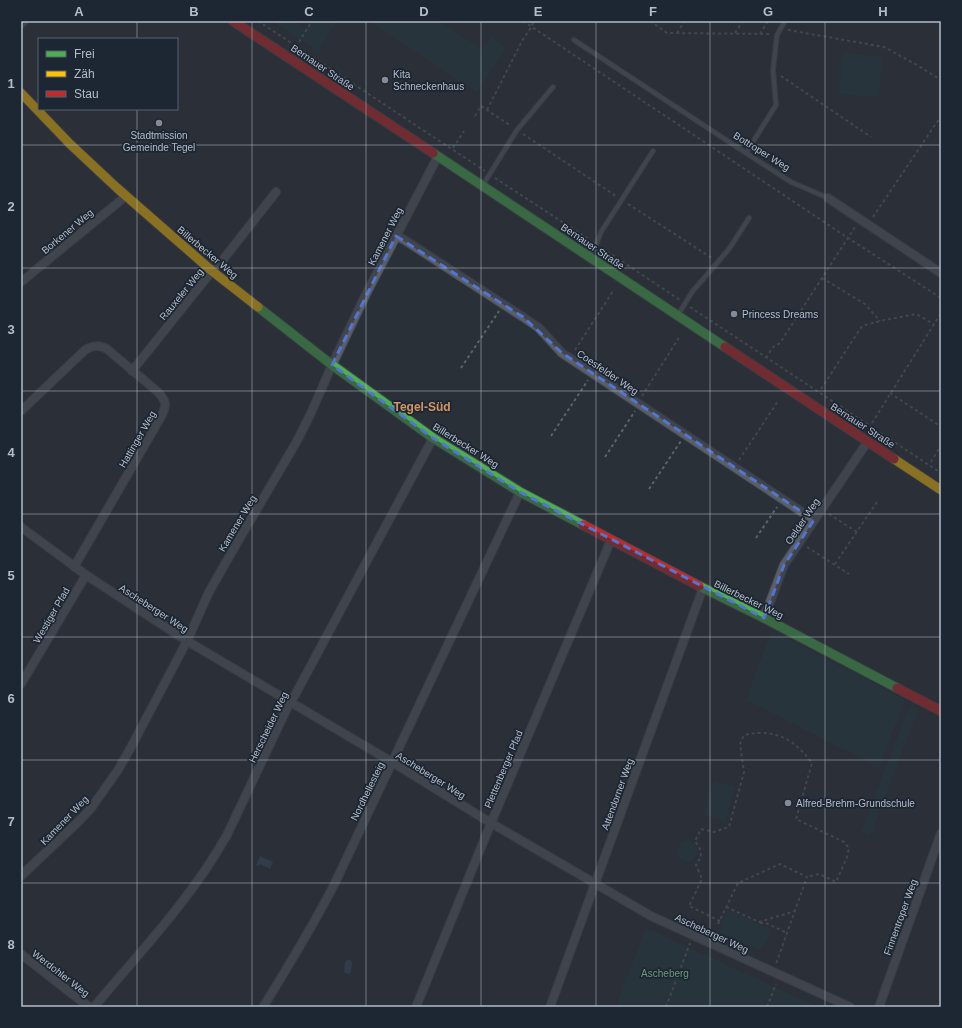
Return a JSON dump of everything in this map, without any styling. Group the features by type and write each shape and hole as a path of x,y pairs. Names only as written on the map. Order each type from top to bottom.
{"street":[{"path":"21,24 24,21"},
{"name":"Bernauer Straße","path":"233,21 941,490"},
{"name":"Billerbecker Weg","path":"21,93 70,144 126,196 212,271 332,365 433,438 520,492 941,711"},
{"name":"Kamener Weg","path":"21,876 92,807 130,749 187,641 209,592 297,441 366,294 438,156"},
{"name":"Rauxeler Weg","path":"132,371 276,192"},
{"name":"Borkener Weg","path":"21,282 126,196"},
{"name":"Bottroper Weg","path":"828,198 941,273"},
{"name":"Coesfelder Weg","path":"396,236 403,239 539,328 562,353 637,407 734,467 814,520"},
{"name":"Hattinger Weg","path":"21,410 85,350 96,345 107,349 158,392 166,404 162,415 74,567"},
{"name":"Herscheider Weg","path":"94,1007 182,903 216,854 230,829 290,702 433,438"},
{"name":"Oelder Weg","path":"764,618 784,565 868,441"},
{"name":"Nordhellesteig","path":"263,1007 299,949 319,913 520,492"},
{"name":"Ascheberger Weg","path":"21,527 74,567 187,641 392,762 491,823 651,916 850,1007"},
{"name":"Plettenberger Pfad","path":"416,1007 491,823 611,540"},
{"name":"Westiger Pfad","path":"21,684 86,575"},
{"name":"Attendorner Weg","path":"550,1007 703,588"},
{"name":"Finnentroper Weg","path":"879,1007 941,833"},
{"name":"Werdohler Weg","path":"21,954 89,1007"}],"lane":[{"path":"746,154 776,105 773,70 777,35 785,21"},
{"name":"Bottroper Weg","path":"574,40 746,154 791,182 828,198"},
{"path":"482,186 517,130 554,86"},
{"path":"589,256 596,245 601,232 653,152"},
{"path":"677,315 692,292 729,249 749,218"}],"path":[{"path":"299,42 312,21"},
{"path":"523,21 848,238 941,298"},
{"path":"487,110 522,41 534,21"},
{"path":"650,21 668,33 777,35"},
{"path":"677,33 684,21"},
{"path":"735,34 743,21"},
{"path":"760,34 768,21"},
{"path":"781,28 884,47 917,64 941,80"},
{"path":"773,70 871,137"},
{"path":"475,116 481,106 718,262"},
{"path":"873,217 941,116"},
{"path":"453,148 464,132"},
{"path":"766,358 773,347 780,343 860,219"},
{"path":"822,278 865,304 880,321"},
{"path":"570,358 613,291"},
{"path":"461,368 500,310"},
{"path":"872,423 941,313"},
{"path":"821,389 862,326 916,314 934,324"},
{"path":"605,457 680,336"},
{"path":"906,360 910,363"},
{"path":"551,436 589,379"},
{"path":"892,381 896,384"},
{"path":"890,393 941,425"},
{"path":"734,467 778,401"},
{"path":"649,489 682,440"},
{"path":"931,462 941,445"},
{"path":"834,564 877,502"},
{"path":"756,538 778,504"},
{"path":"827,512 857,532"},
{"path":"805,545 849,574"},
{"path":"718,924 720,921 738,882 780,864 807,877 820,874 836,882 847,857 849,848 844,842 796,819 812,763 804,752 790,740 772,733 753,733 744,735 740,744 744,772 729,827 714,832 701,829 695,841 700,849 701,857 696,865 702,879 689,906 720,921"},
{"path":"776,964 807,877"},
{"path":"726,907 787,933"},
{"path":"759,922 795,911"},
{"path":"666,1007 693,936"},
{"path":"767,1007 779,975"}],"highlighted area":[{"path":"396,236 523,317 562,353 814,520 784,565 764,618 520,492 433,438 332,365"}],"green space":[{"path":"272,21 292,21 305,30 311,21 338,21 318,51"},
{"path":"370,21 439,21 483,50 491,37 506,48 477,92"},
{"path":"843,53 882,57 879,97 839,94"},
{"path":"772,631 905,700 879,767 746,700"},
{"path":"910,706 918,710 870,836 861,832"},
{"path":"714,781 735,788 725,821 704,814"},
{"path":"687,841 694,844 697,851 694,858 687,861 680,858 677,851 680,844"},
{"path":"728,910 771,930 761,951 718,931"},
{"name":"Ascheberg","path":"646,928 818,1007 616,1007"}],"water":[{"path":"260,856 273,862 270,869 260,864 259,866 256,865"},
{"path":"347,960 351,960 352,964 351,973 347,974 344,972 345,962"}],"traffic: fast":[{"path":"433,153 725,347"},
{"path":"258,307 332,365 433,438 520,492 583,525"},
{"path":"699,586 764,618 897,688"}],"traffic: slow":[{"path":"21,93 70,144 117,188 212,271 258,307"},
{"path":"894,459 941,490"}],"traffic: jam":[{"path":"233,21 433,153"},
{"path":"725,347 894,459"},
{"path":"583,525 699,586"},
{"path":"897,688 941,711"}],"place":[{"name":"Kita Schneckenhaus","path":"385,80"},
{"name":"Stadtmission Gemeinde Tegel","path":"159,123"},
{"name":"Princess Dreams","path":"734,314"},
{"name":"Alfred-Brehm-Grundschule","path":"788,803"}],"district":[{"name":"Tegel-Süd","path":"422,407"}]}
